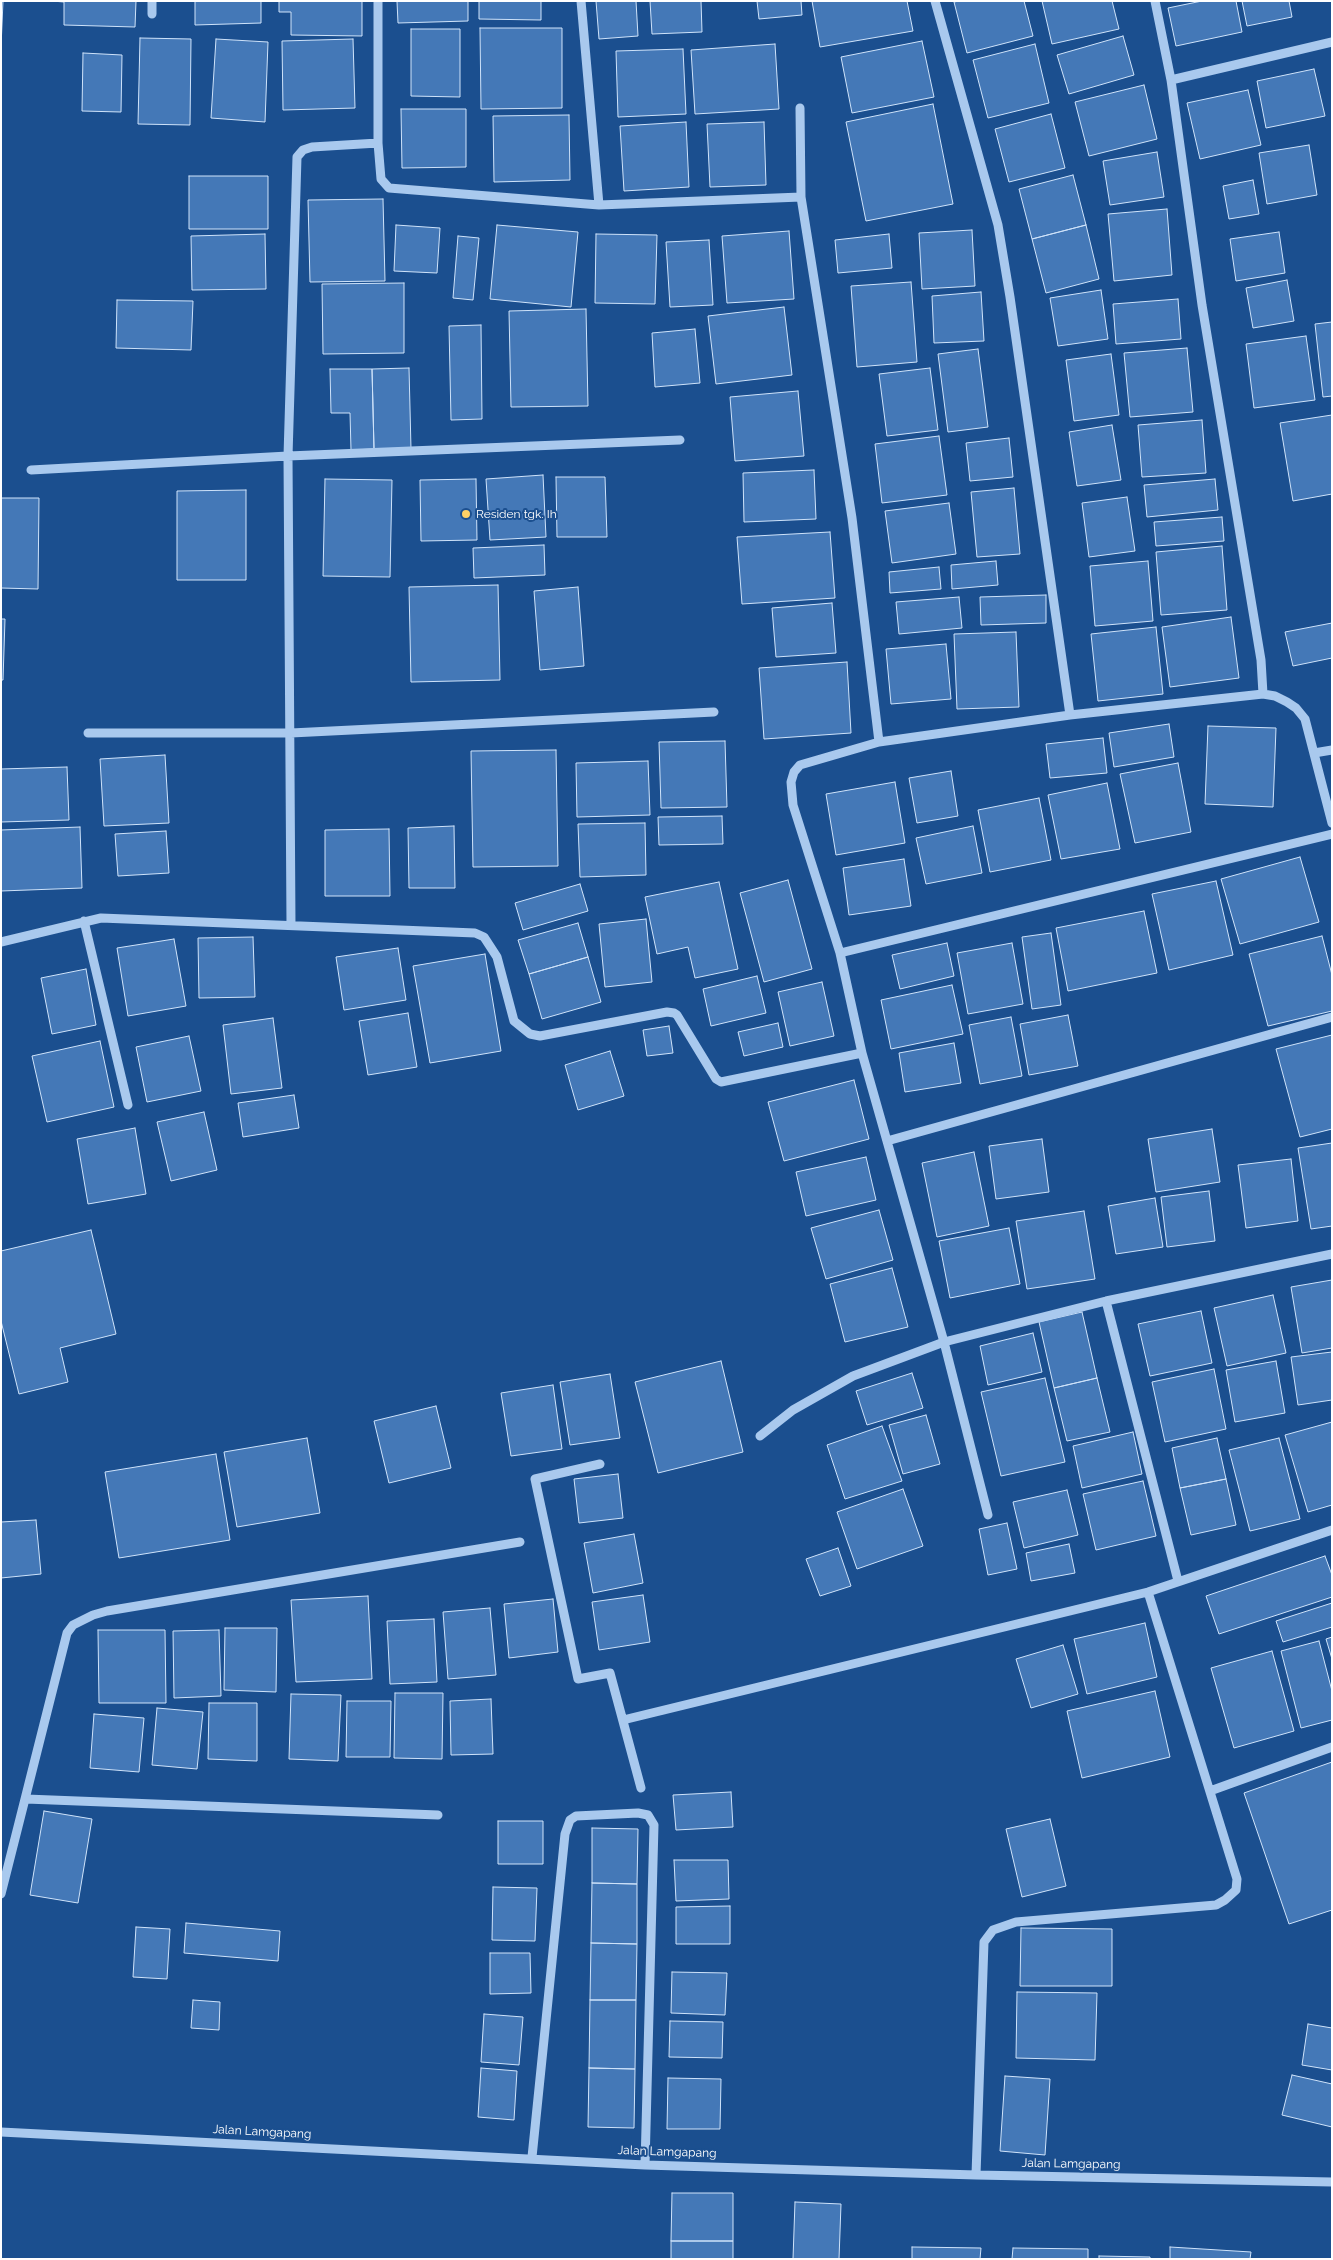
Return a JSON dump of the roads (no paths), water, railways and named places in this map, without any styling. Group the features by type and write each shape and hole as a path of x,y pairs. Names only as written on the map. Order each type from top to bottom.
{"street":[{"path":"152,1 152,14"},
{"path":"378,1 378,143 381,179 389,188 599,205 801,197"},
{"path":"581,1 599,205"},
{"path":"935,1 998,225 1070,715"},
{"path":"1155,1 1171,80 1202,305 1261,660 1262,694"},
{"path":"1171,80 1332,42"},
{"path":"800,108 801,197 852,518 879,742"},
{"path":"291,925 288,456 297,157 299,153 312,147 378,143"},
{"path":"31,470 288,456 680,440"},
{"path":"988,1515 944,1342 862,1052 840,953 793,805 791,782 794,772 800,765 879,742 1070,715 1262,694 1275,696 1296,708 1305,719 1332,823"},
{"path":"88,733 291,733 714,712"},
{"path":"1314,753 1332,750"},
{"path":"840,953 1332,834"},
{"path":"1,942 101,918 475,933 484,937 497,957 514,1021 530,1034 540,1036 667,1012 674,1013 716,1079 721,1082 862,1052"},
{"path":"84,921 128,1105"},
{"path":"887,1141 1332,1017"},
{"path":"760,1436 793,1410 853,1376 944,1342 1106,1301 1332,1254"},
{"path":"1106,1301 1178,1581"},
{"path":"600,1464 535,1479 578,1679 610,1673 641,1788"},
{"path":"623,1720 1148,1592 1332,1530"},
{"path":"1,1894 67,1633 73,1625 93,1615 107,1612 520,1542"},
{"path":"976,2175 984,1942 993,1930 1016,1922 1216,1905 1236,1890 1237,1878 1148,1592"},
{"path":"1210,1791 1332,1747"},
{"path":"26,1799 438,1815"},
{"path":"532,2157 565,1834 570,1820 576,1816 638,1813 648,1815 654,1825 645,2164"},
{"name":"Jalan Lamgapang","path":"1,2132 645,2164 976,2175 1332,2182"}],"place":[{"name":"Residen tgk. Ih","path":"466,514"}]}
